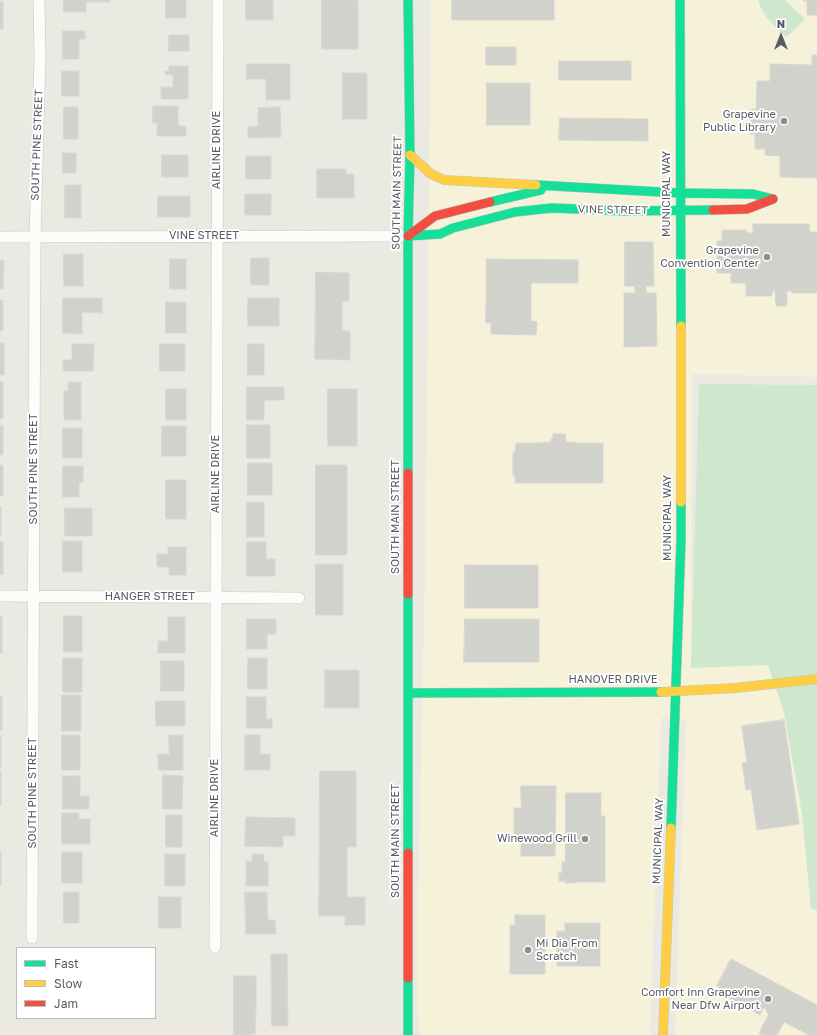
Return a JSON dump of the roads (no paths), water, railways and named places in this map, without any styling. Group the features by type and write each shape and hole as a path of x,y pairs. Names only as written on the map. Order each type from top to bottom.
{"street":[{"name":"SOUTH PINE STREET","path":"32,938 35,237 40,57 39,0"},
{"name":"AIRLINE DRIVE","path":"215,947 218,0"},
{"name":"SOUTH MAIN STREET","path":"408,0 410,155 408,236 408,1035"},
{"name":"MUNICIPAL WAY","path":"662,1035 681,539 679,210 680,0"},
{"name":"VINE STREET","path":"0,237 408,236 440,234 453,228 515,212 552,208 626,211 747,209 773,199 753,194 679,193 444,180 431,174 410,155"},
{"name":"VINE STREET","path":"408,236 435,216 560,186"},
{"name":"HANGER STREET","path":"0,596 299,598"},
{"name":"HANOVER DRIVE","path":"408,693 675,692 735,688 817,679"}],"place":[{"name":"Grapevine Public Library","path":"784,121"},
{"name":"Grapevine Convention Center","path":"767,257"},
{"name":"Winewood Grill","path":"585,839"},
{"name":"Mi Dia From Scratch","path":"528,950"},
{"name":"Comfort Inn Grapevine Near Dfw Airport","path":"768,999"}]}
